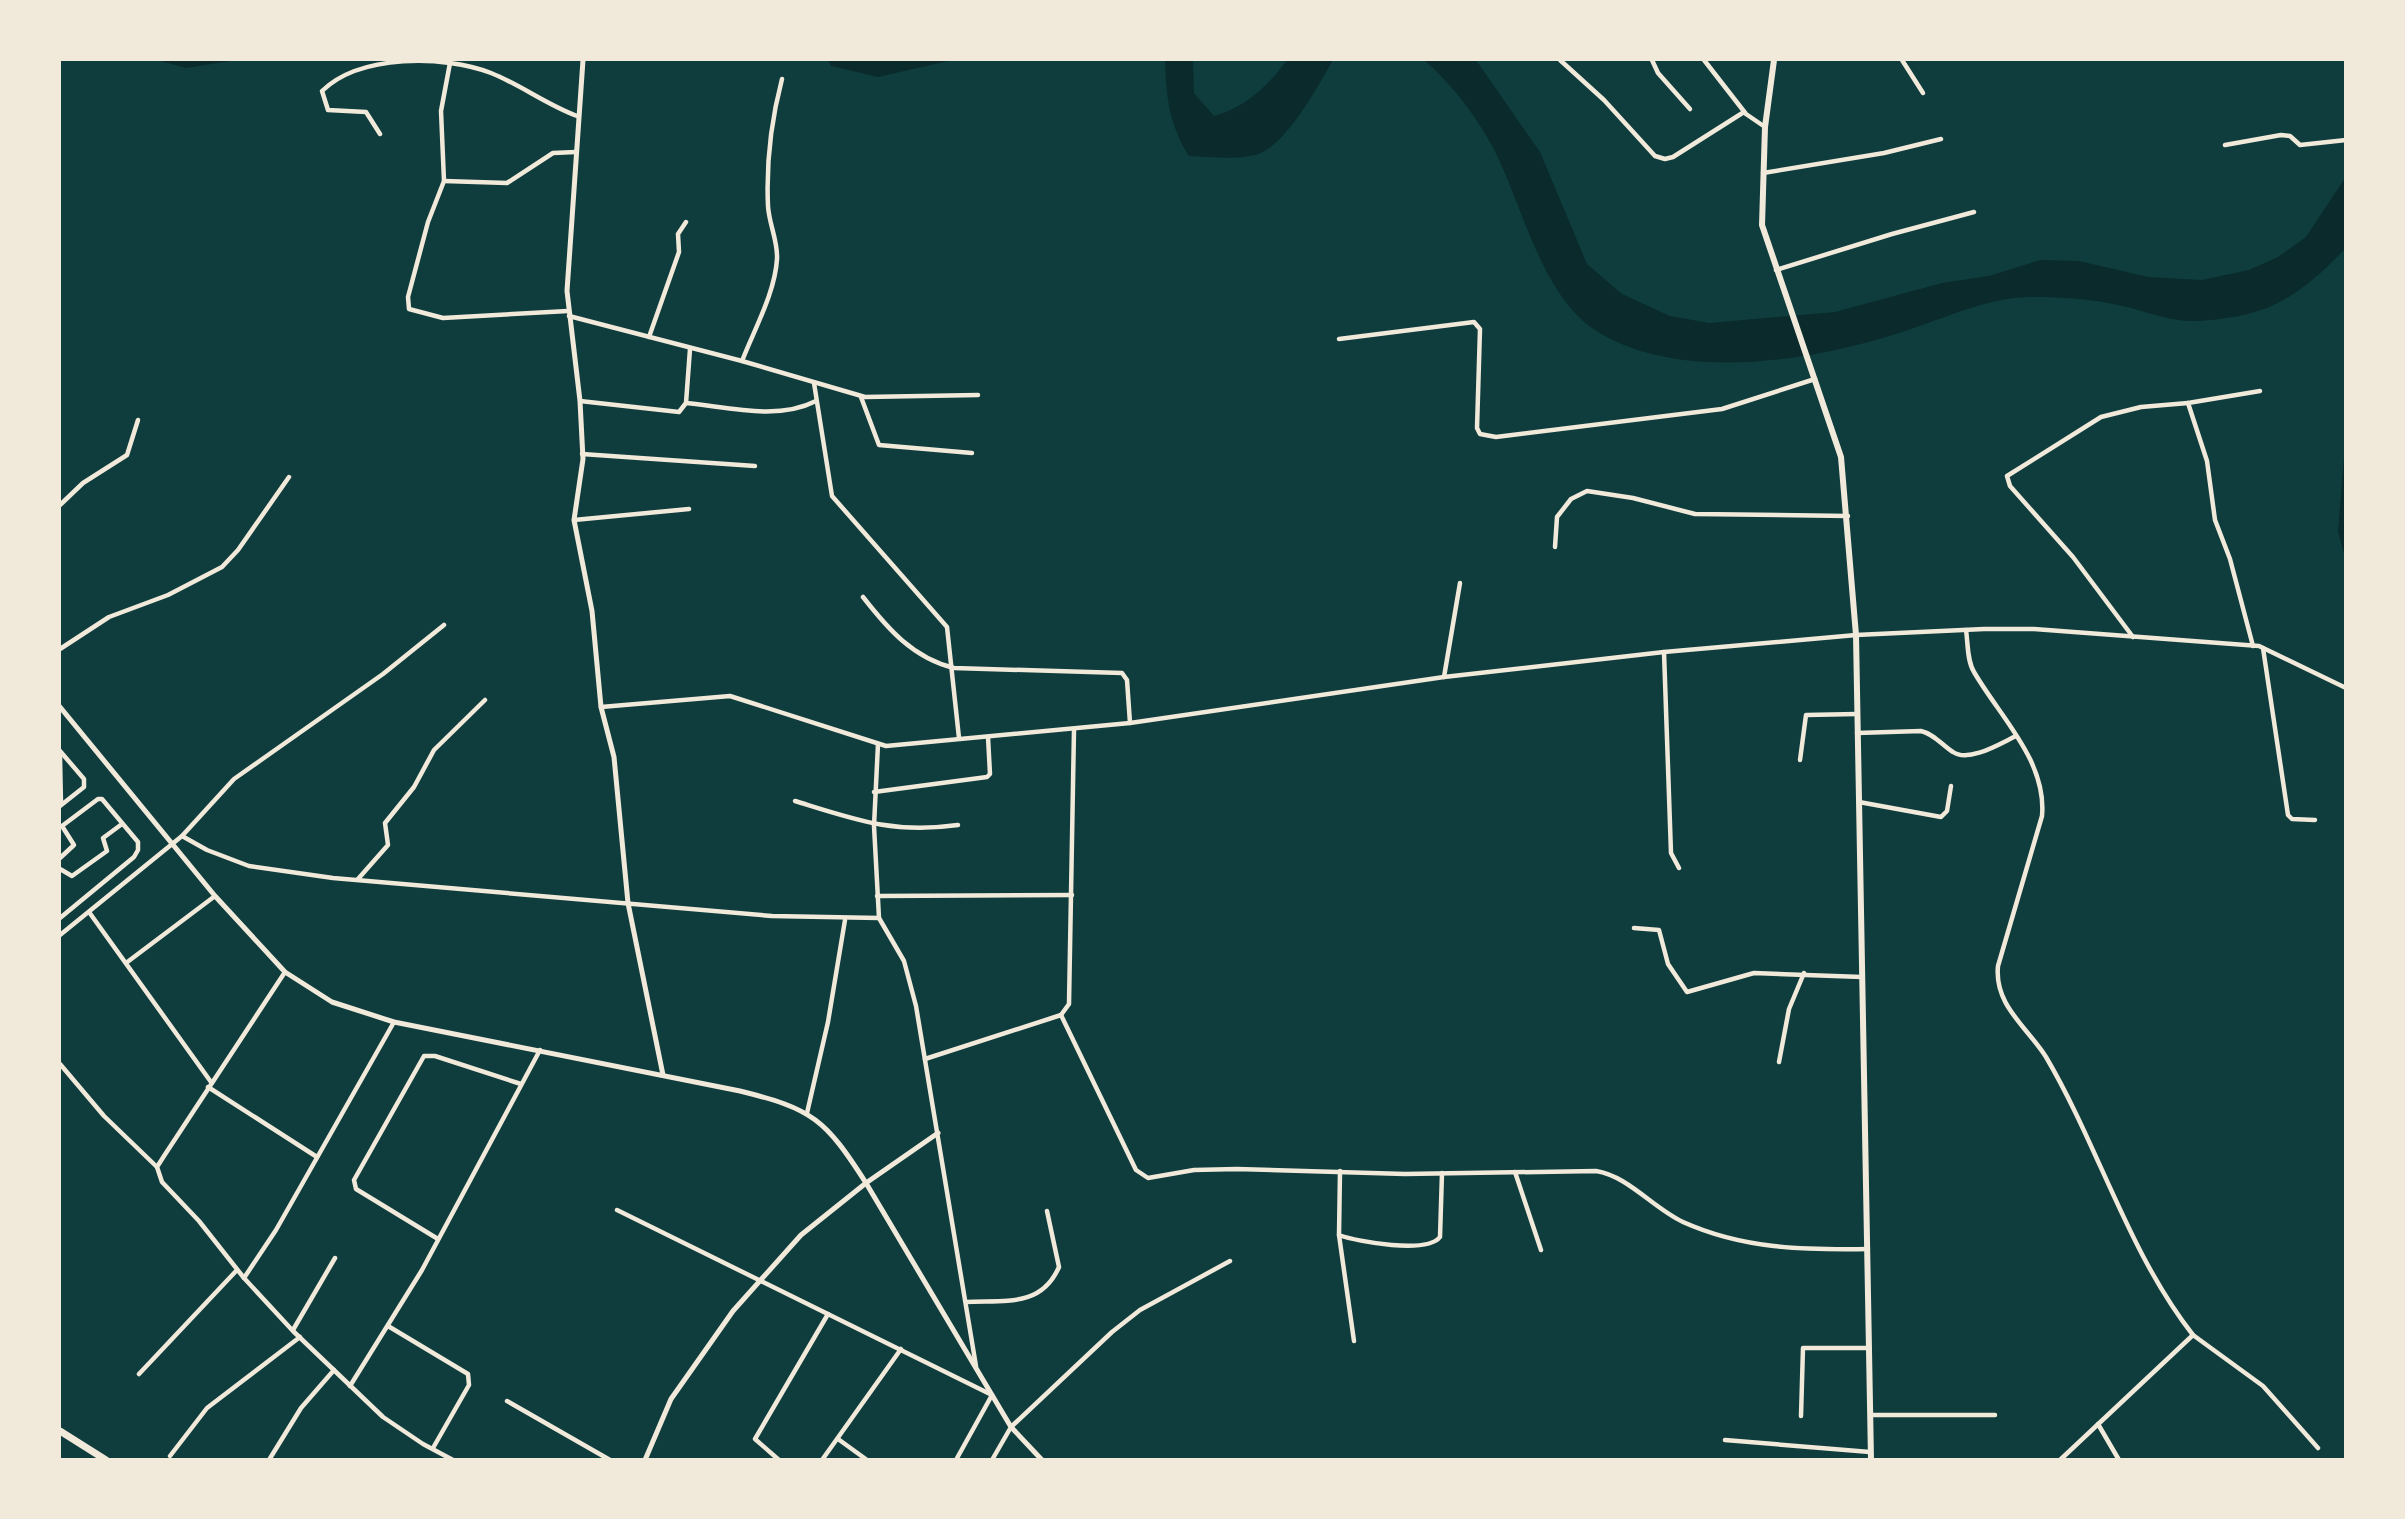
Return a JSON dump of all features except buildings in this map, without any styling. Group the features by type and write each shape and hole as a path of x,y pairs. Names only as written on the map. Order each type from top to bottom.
{"highway":[{"path":"60,1431 106,1460"}],"main road":[{"path":"1773,60 1765,127 1762,225 1775,270 1841,457 1848,516 1856,635 1871,1456"}],"street":[{"path":"380,134 366,112 328,110 322,91 342,78 382,64 412,60 450,63 491,73 577,116"},
{"path":"583,60 569,227 568,313 580,401 580,454 583,459 574,520 592,611 601,707 614,757 628,902 663,1075"},
{"path":"1560,60 1604,100 1655,156 1662,159 1674,157 1744,112"},
{"path":"1652,60 1658,73 1690,109"},
{"path":"1704,60 1744,112 1765,127"},
{"path":"1902,60 1923,93"},
{"path":"450,63 441,111 444,181 428,222 408,297 409,309 443,318 568,313 861,396 909,399 978,396"},
{"path":"743,361 777,260 768,207 769,145 771,120 782,79"},
{"path":"2225,145 2281,135 2290,136 2300,145 2346,140"},
{"path":"1763,173 1884,153 1941,139"},
{"path":"444,181 506,183 553,153 576,152"},
{"path":"1775,270 1892,233 1974,212"},
{"path":"649,337 677,261 678,234 686,222"},
{"path":"1339,340 1474,322 1480,329 1477,428 1480,433 1496,437 1722,409 1815,379"},
{"path":"580,401 674,413 683,410 686,403 690,349"},
{"path":"814,383 832,496 904,580 944,621 950,637 960,739"},
{"path":"2134,638 2073,558 2010,486 2007,475 2101,417 2141,407 2188,403 2260,391"},
{"path":"861,396 879,445 972,453"},
{"path":"686,403 782,412 799,410 816,401"},
{"path":"2188,403 2207,461 2215,520 2231,559 2253,646"},
{"path":"60,505 83,483 127,455 138,420"},
{"path":"580,454 755,466"},
{"path":"60,649 109,617 168,595 222,566 238,550 289,477"},
{"path":"1555,547 1557,517 1571,499 1587,491 1633,498 1695,514 1736,513 1789,518 1848,516"},
{"path":"574,520 689,509"},
{"path":"1444,677 1460,583"},
{"path":"863,597 896,636 924,656 954,668 1122,673 1127,680 1130,723"},
{"path":"60,935 182,836 234,779 383,674 444,625"},
{"path":"601,707 730,696 886,746 1074,730 1444,677 1664,652 1856,635 2034,629 2253,646 2263,648 2346,688"},
{"path":"1966,630 1973,671 2016,737 2039,780 2043,806 1998,966 1998,991 2051,1066 2153,1276 2193,1335 2263,1387 2318,1448"},
{"path":"2263,648 2288,815 2292,819 2315,820"},
{"path":"1664,652 1671,853 1679,868"},
{"path":"358,880 387,845 385,823 414,787 431,754 485,700"},
{"path":"60,707 215,897 285,972 332,1002 394,1022 791,1103 820,1122 842,1146 866,1183 1011,1427 1042,1460"},
{"path":"1800,760 1806,715 1857,714"},
{"path":"925,1059 1061,1015 1069,1004 1074,730"},
{"path":"1857,733 1921,731 1930,733 1956,754 1966,756 2016,737"},
{"path":"874,792 987,777 990,774 988,737"},
{"path":"878,744 874,826 879,918 904,961 916,1006 976,1367"},
{"path":"60,751 84,779 84,787 60,806"},
{"path":"60,757 60,806"},
{"path":"1859,802 1941,817 1946,814 1951,786"},
{"path":"60,858 74,845 62,827 98,799 102,799 138,842 134,857 60,918"},
{"path":"795,801 874,826 930,828 958,825"},
{"path":"60,869 72,876 107,851 103,838 122,824"},
{"path":"182,836 207,850 249,866 358,880 772,916 845,920 879,918"},
{"path":"877,896 1072,895"},
{"path":"127,963 215,897"},
{"path":"89,912 210,1085 317,1157"},
{"path":"807,1113 828,1022 845,920"},
{"path":"1634,928 1659,930 1668,964 1687,992 1746,974 1804,973 1862,977"},
{"path":"157,1167 285,972"},
{"path":"1779,1062 1790,1009 1804,973"},
{"path":"1061,1015 1141,1176 1148,1178 1216,1170 1442,1174 1596,1171 1614,1175 1649,1202 1683,1222 1748,1243 1795,1249 1869,1249"},
{"path":"244,1278 276,1230 394,1022"},
{"path":"350,1386 438,1239 540,1051"},
{"path":"438,1239 356,1189 354,1180 424,1056 435,1056 521,1084"},
{"path":"60,1064 104,1116 157,1167 162,1182 293,1331 383,1417 453,1460"},
{"path":"645,1460 671,1399 733,1311 801,1235 866,1183 938,1133"},
{"path":"1340,1171 1339,1235 1354,1341"},
{"path":"1515,1172 1541,1250"},
{"path":"1339,1235 1393,1244 1433,1244 1441,1232 1442,1174"},
{"path":"617,1210 992,1395"},
{"path":"966,1302 1023,1298 1044,1291 1059,1267 1047,1211"},
{"path":"293,1331 335,1258"},
{"path":"992,1460 1011,1427 1126,1321 1230,1261"},
{"path":"139,1374 237,1270"},
{"path":"779,1460 755,1439 828,1314"},
{"path":"387,1326 468,1374 469,1385 433,1448"},
{"path":"2060,1460 2193,1335"},
{"path":"170,1456 207,1408 300,1337"},
{"path":"1801,1416 1802,1348 1869,1348"},
{"path":"822,1460 901,1349"},
{"path":"269,1460 301,1408 334,1370"},
{"path":"956,1460 992,1395"},
{"path":"507,1401 610,1460"},
{"path":"1871,1415 1995,1415"},
{"path":"2098,1424 2119,1460"},
{"path":"838,1438 867,1460"},
{"path":"1725,1440 1871,1456"}],"water":[{"path":"157,60 237,60 186,68"},
{"path":"828,60 953,60 878,77 831,66"},
{"path":"1165,60 1193,60 1194,93 1214,116 1246,101 1272,78 1287,60 1333,60 1300,115 1278,141 1255,155 1230,158 1189,156 1177,133 1170,110"},
{"path":"1424,60 1476,60 1540,152 1587,264 1622,294 1670,316 1709,323 1835,312 1942,283 1989,276 2040,260 2079,261 2148,277 2202,280 2249,270 2278,257 2306,237 2345,178 2345,249 2298,291 2270,307 2232,317 2185,321 2098,301 2055,297 2019,298 1971,308 1911,329 1836,350 1751,362 1709,362 1668,357 1629,347 1595,330 1576,314 1559,293 1546,270 1490,142 1460,98"},
{"path":"2345,444 2345,557 2338,532"}]}
